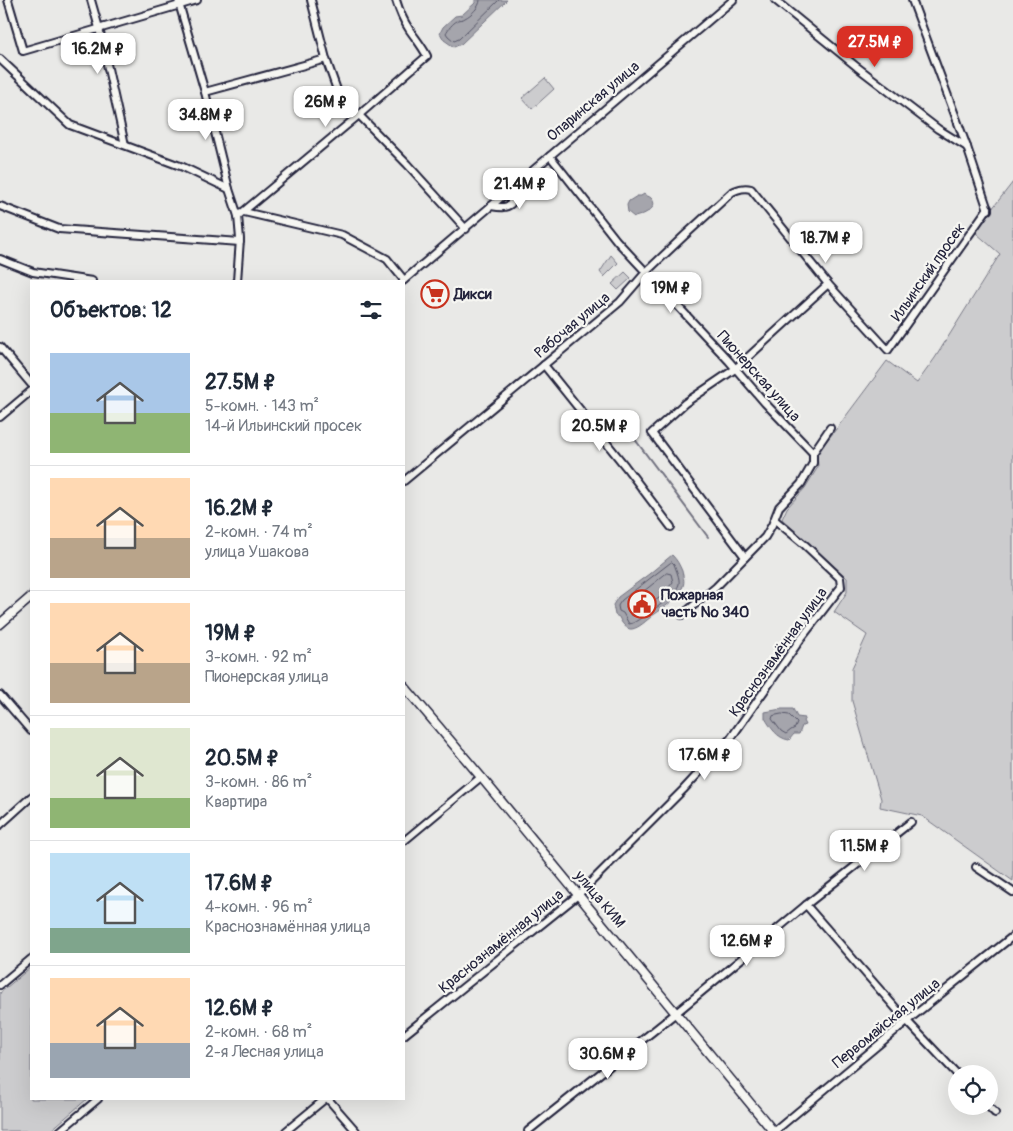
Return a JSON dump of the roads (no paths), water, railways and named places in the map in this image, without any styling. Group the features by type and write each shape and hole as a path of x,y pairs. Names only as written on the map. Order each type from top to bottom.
{"main road":[{"path":"0,624 30,599"},
{"name":"улица КИМ","path":"405,687 774,1131"}],"street":[{"path":"8,0 23,51 179,3 197,0"},
{"path":"90,0 99,28 125,145"},
{"path":"312,0 326,59 337,90 466,229"},
{"path":"238,216 427,56 408,28 396,0"},
{"name":"Опаринская улица","path":"404,280 733,0"},
{"path":"775,0 857,67 966,148"},
{"name":"Ильинский просек","path":"828,284 888,350 988,209 912,0"},
{"path":"179,3 238,216 240,242 237,280"},
{"path":"0,59 70,125 183,167 229,189"},
{"path":"205,92 326,59"},
{"name":"Пионерская улица","path":"550,156 617,241 813,453"},
{"name":"Рабочая улица","path":"405,480 620,302 646,272 732,192 740,188 751,189 828,284"},
{"path":"491,206 504,207 511,204 511,198 504,194"},
{"path":"0,206 58,229 240,242"},
{"path":"244,212 342,235 387,259 402,280"},
{"path":"0,259 33,272 85,280"},
{"path":"745,557 652,432 685,403 736,369 828,284"},
{"path":"0,347 30,383"},
{"path":"544,364 671,527"},
{"path":"0,417 30,392"},
{"path":"682,615 716,587 764,537 775,520 779,508 800,484 813,463 813,453 830,428"},
{"name":"Краснознамённая улица","path":"405,1034 578,895 683,790 731,738 800,640 841,587 840,578 775,520"},
{"path":"0,695 30,730"},
{"path":"405,840 481,777"},
{"path":"0,825 30,798"},
{"path":"528,1131 911,822"},
{"path":"976,866 1013,892"},
{"path":"806,905 907,1021 949,1065"},
{"name":"Первомайская улица","path":"774,1131 1013,936"},
{"path":"0,985 30,961"},
{"path":"60,1131 97,1100"},
{"path":"286,1131 326,1100"},
{"path":"328,1100 356,1131"}],"water":[{"path":"475,0 507,0 461,44 454,47 444,40 440,33 443,27 455,16 462,15 475,3"},
{"path":"644,194 651,198 654,205 649,211 634,217 628,212 627,205 629,201"},
{"path":"672,555 678,562 684,579 683,586 678,595 643,624 632,629 626,627 619,617 615,615 613,605 618,597"},
{"path":"793,709 797,717 805,718 803,721 805,725 802,726 799,734 794,734 789,740 778,735 765,718 765,712"}],"waterway":[{"path":"616,414 708,537"}],"place":[{"name":"Дикси","path":"435,294"},
{"name":"Пожарная часть № 340","path":"642,604"}]}
